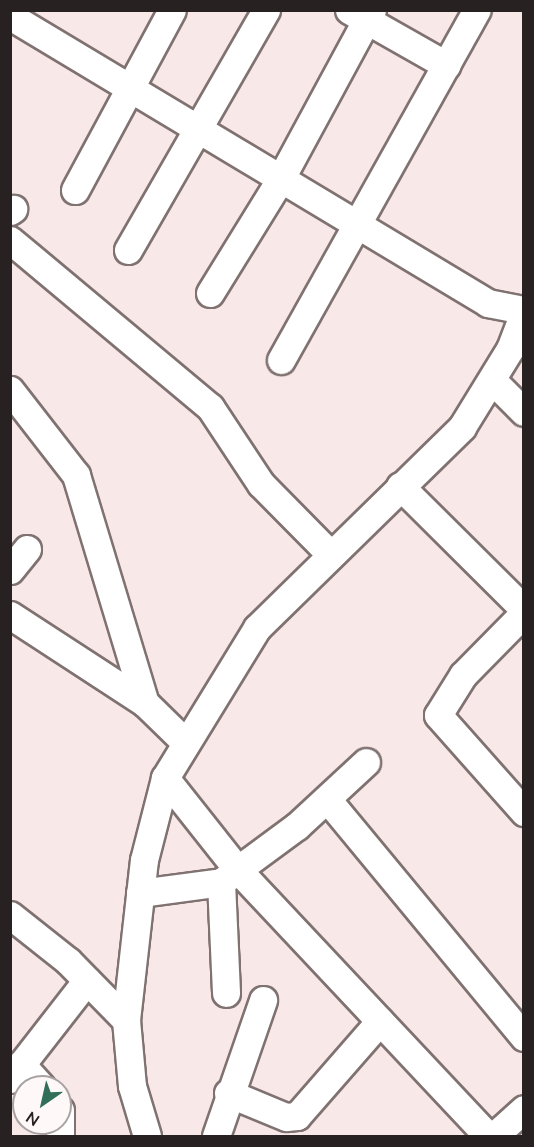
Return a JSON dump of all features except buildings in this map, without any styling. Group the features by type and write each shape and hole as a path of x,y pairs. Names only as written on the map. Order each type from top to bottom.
{"street":[{"path":"75,190 172,10"},
{"path":"128,250 201,131 266,10"},
{"path":"281,360 477,10"},
{"path":"210,293 281,178 363,14 446,65"},
{"path":"10,16 488,303 524,312 492,380 462,427 328,552 256,628 165,778 152,815 140,893 126,1020 132,1086 147,1137"},
{"path":"10,240 210,407 261,484 328,552"},
{"path":"492,380 524,412"},
{"path":"10,390 76,475 145,703"},
{"path":"400,486 524,611 463,675 438,715 524,812"},
{"path":"10,570 27,549"},
{"path":"10,615 145,703 185,742"},
{"path":"140,893 230,876 327,799 366,762"},
{"path":"165,778 230,876 380,1021 488,1137"},
{"path":"327,799 524,1037"},
{"path":"226,993 230,876"},
{"path":"10,915 87,980 126,1020"},
{"path":"16,1072 87,980"},
{"path":"216,1137 228,1093 263,1000"},
{"path":"228,1093 286,1117 297,1116 380,1021"},
{"path":"494,1137 524,1109"}]}
